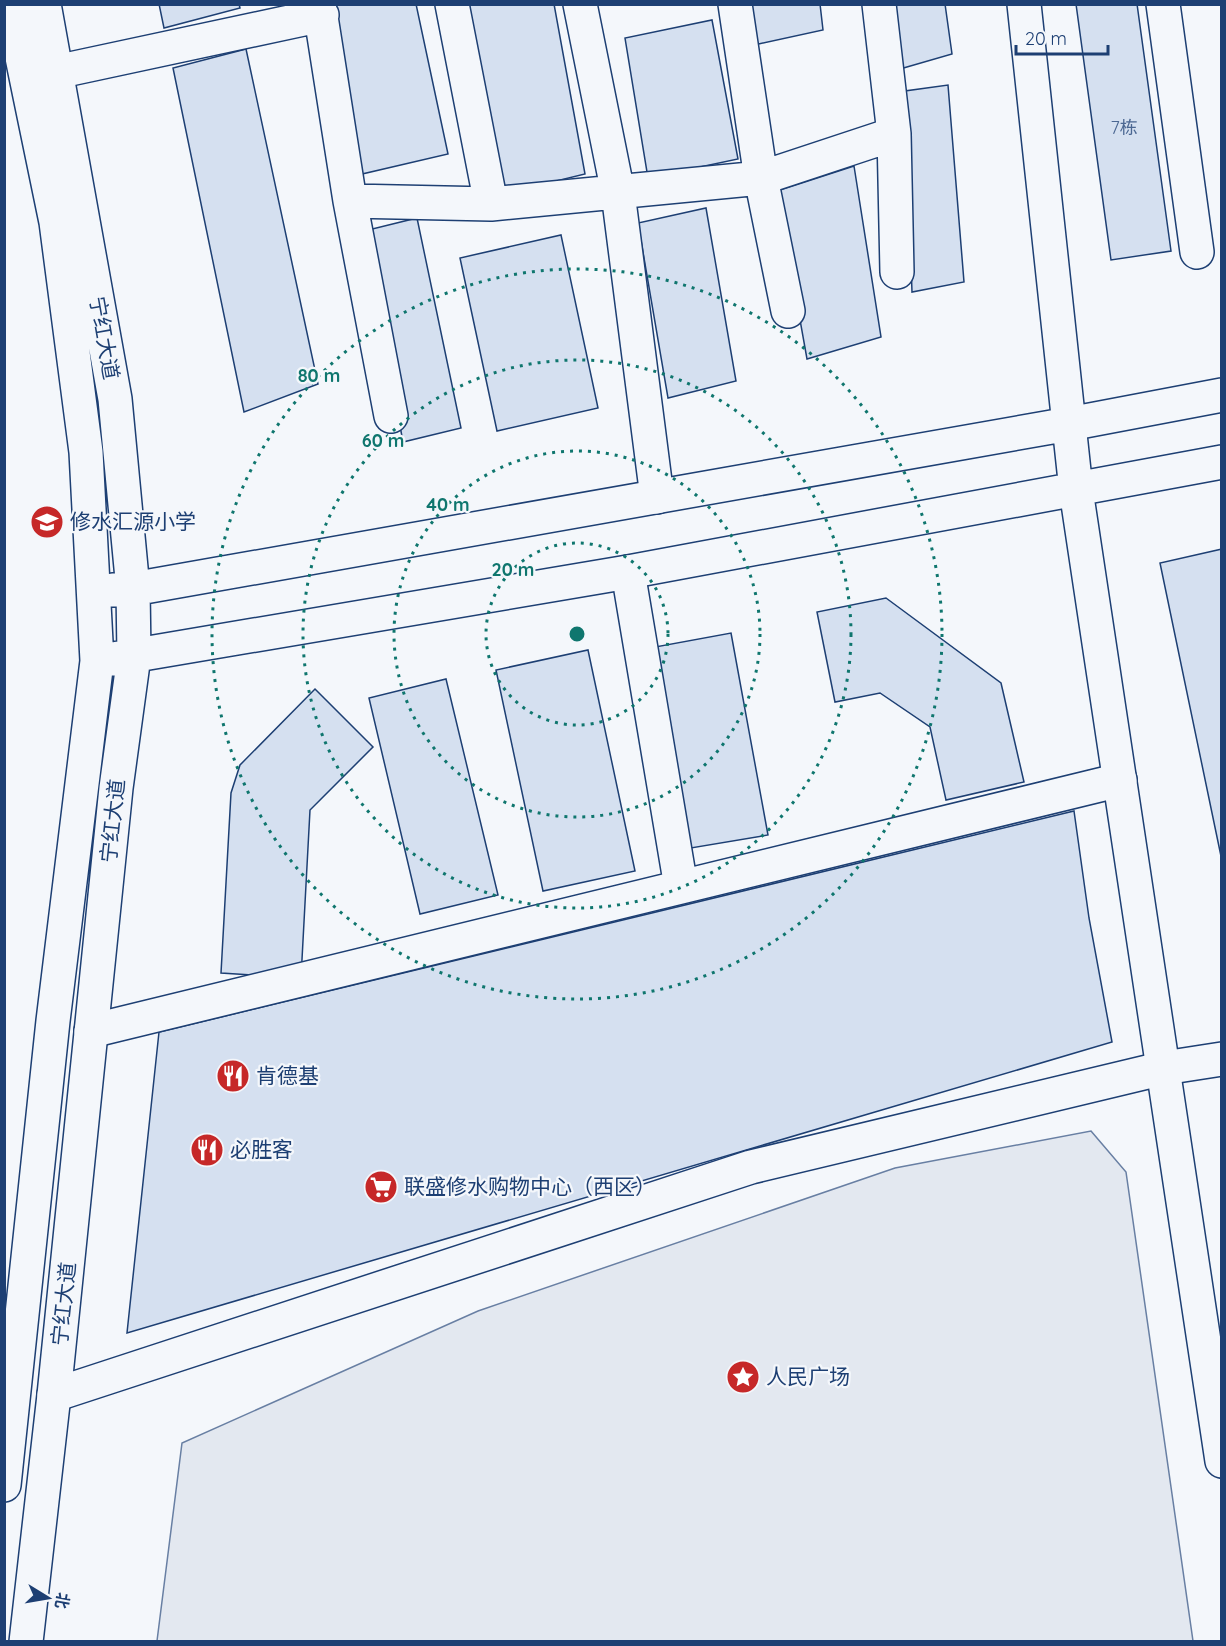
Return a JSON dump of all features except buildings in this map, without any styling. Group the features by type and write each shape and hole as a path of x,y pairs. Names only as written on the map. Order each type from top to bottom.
{"main road":[{"name":"宁红大道","path":"4,1485 53,1021 97,661 86,452 56,222 11,4"},
{"name":"宁红大道","path":"26,1641 54,1395 116,788 134,656 133,589 115,399 44,4"},
{"path":"452,4 491,204"},
{"path":"580,4 618,193 657,497"},
{"path":"735,4 761,178 788,311"},
{"path":"879,4 894,134 897,272"},
{"path":"1024,4 1076,490 1221,1461"},
{"path":"1163,4 1197,252"},
{"path":"56,72 321,10 350,201 391,416"},
{"path":"350,201 491,204 761,178 894,134"},
{"path":"93,591 133,589 1070,424 1221,395"},
{"path":"97,661 628,572 1221,462"},
{"path":"628,572 681,888"},
{"path":"91,1031 1120,780"},
{"path":"54,1395 751,1167 1164,1068 1221,1059"}],"shaded area":[{"name":"人民广场","path":"1091,1131 1126,1172 1193,1641 157,1641 182,1443 478,1311 895,1168"}],"place":[{"name":"修水汇源小学","path":"47,522"},
{"name":"肯德基","path":"233,1076"},
{"name":"必胜客","path":"207,1150"},
{"name":"联盛修水购物中心（西区）","path":"381,1187"},
{"name":"人民广场","path":"743,1377"}]}
